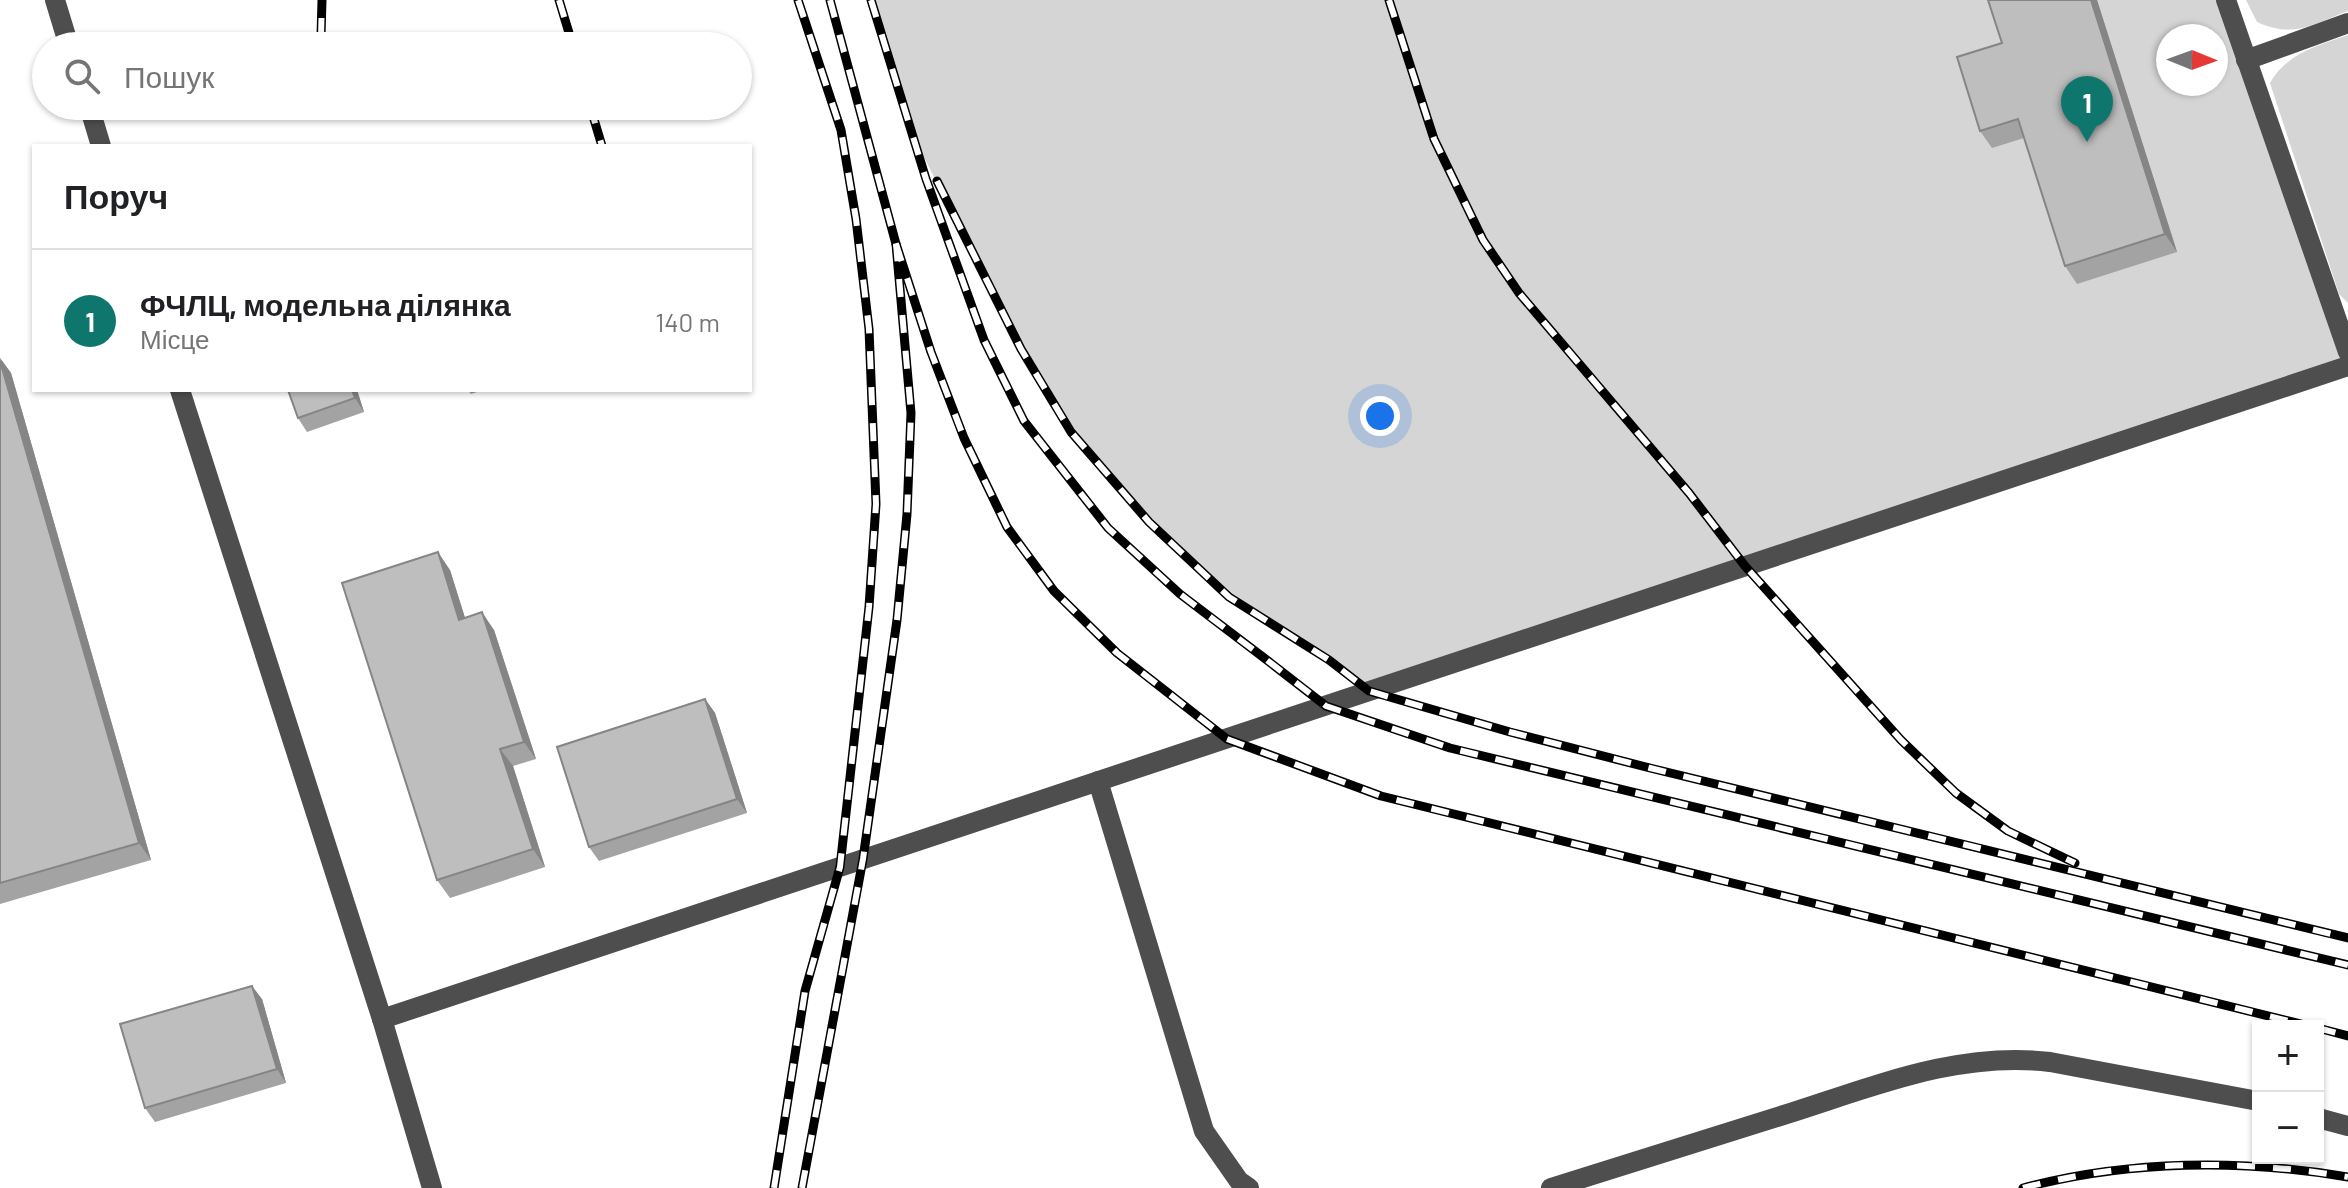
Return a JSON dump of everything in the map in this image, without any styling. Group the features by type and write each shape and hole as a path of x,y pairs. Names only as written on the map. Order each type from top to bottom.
{"street":[{"path":"55,0 65,32"},
{"path":"2226,0 2348,352"},
{"path":"2246,60 2348,23"},
{"path":"93,120 100,144"},
{"path":"382,1019 2348,366"},
{"path":"181,392 382,1019 432,1188"},
{"path":"1098,781 1204,1131 1239,1181 1249,1188"},
{"path":"1551,1188 1922,1071 1986,1059 2022,1058 2050,1062 2252,1100"},
{"path":"2324,1120 2348,1126"}],"shaded area":[{"path":"871,0 2226,0 2348,366 1369,691 1329,660 1229,597 1149,522 1071,432 1020,349 911,131"},
{"path":"2246,0 2348,0 2348,11 2303,28 2282,29 2257,22"},
{"path":"2348,35 2348,303 2339,294 2270,83 2294,58"}],"building":[{"path":"1988,0 2091,0 2165,234 2065,266 2018,119 1980,131 1957,57 2002,43"},
{"path":"0,361 139,843 0,883"},
{"path":"289,392 353,392 355,398 298,418"},
{"path":"438,552 459,620 482,612 524,742 500,749 533,849 437,880 342,583"},
{"path":"705,699 737,799 589,847 557,747"},
{"path":"252,986 277,1069 145,1108 120,1024"}],"railway":[{"path":"321,32 322,0"},
{"path":"559,0 569,32"},
{"path":"774,1188 805,991 840,867 869,607 876,504 869,329 856,219 841,130 798,0"},
{"path":"802,1188 863,859 897,620 907,514 911,413 896,244 830,0"},
{"path":"871,0 926,179 984,340 1024,421 1108,528 1180,594 1326,706 1450,748 2348,965"},
{"path":"1389,0 1434,139 1483,240 1519,293 1689,493 1745,566 1901,740 1956,793 2008,831 2075,863"},
{"path":"594,120 601,144"},
{"path":"937,181 1021,349 1071,432 1149,522 1229,597 1329,660 1369,691 1650,768 2348,938"},
{"path":"896,244 931,352 964,438 1007,527 1054,591 1117,653 1227,739 1381,796 2285,1020"},
{"path":"2324,1030 2348,1036"},
{"path":"2023,1188 2103,1172 2185,1165 2267,1167 2348,1177"}],"place":[{"name":"ФЧЛЦ, модельна ділянка","path":"2087,142"}]}
